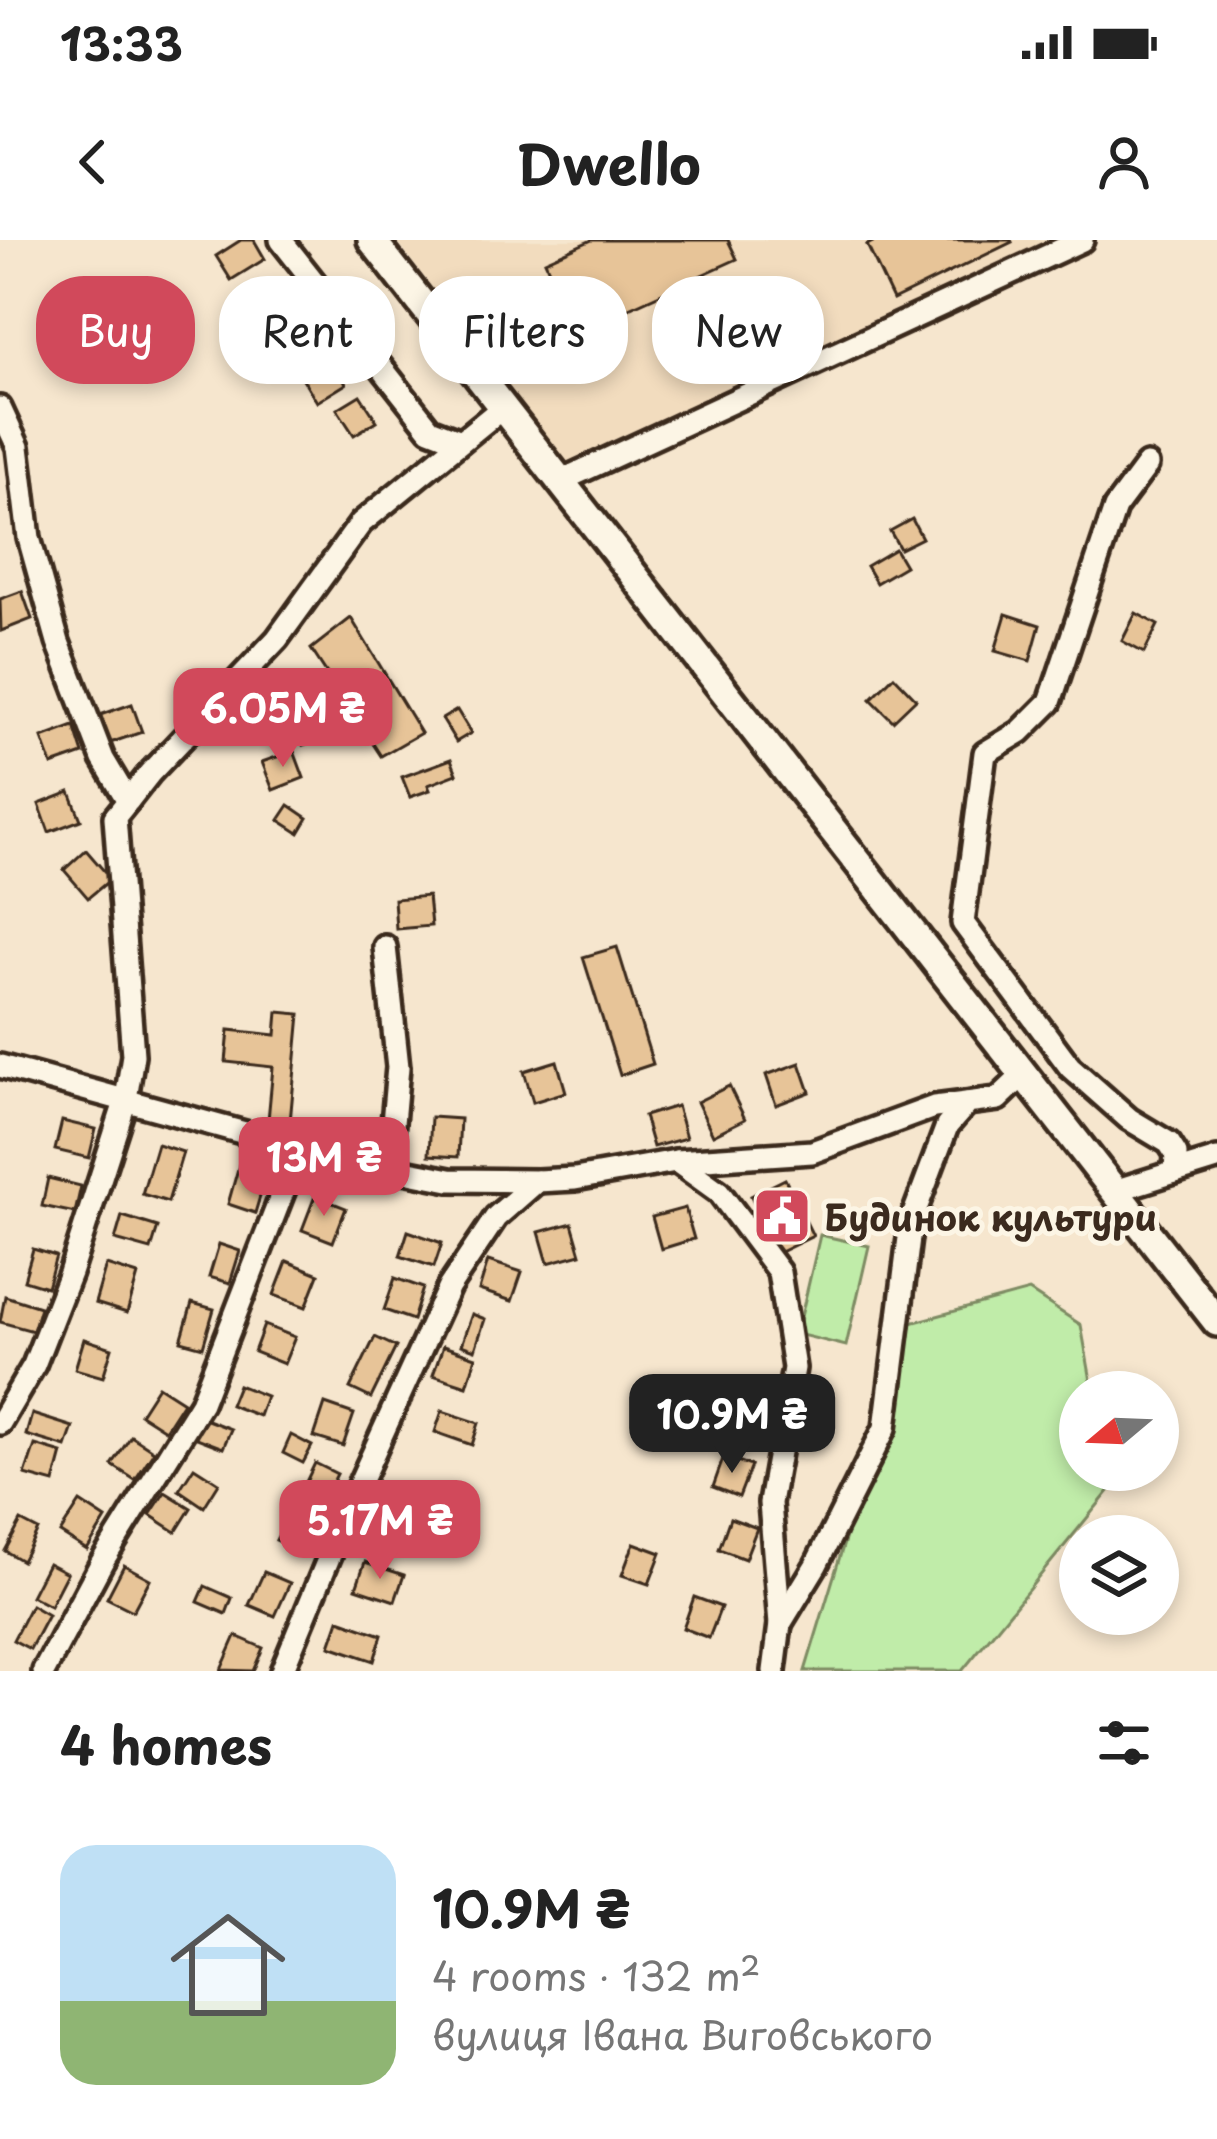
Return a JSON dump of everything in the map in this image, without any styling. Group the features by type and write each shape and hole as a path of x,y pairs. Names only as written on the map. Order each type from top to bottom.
{"main road":[{"path":"372,240 1217,1322"}],"street":[{"path":"281,240 430,429 461,441"},
{"path":"558,482 1082,240"},
{"path":"0,408 18,447 29,538 58,642 103,759 128,801"},
{"path":"0,1423 34,1365 70,1273 126,1099 133,1054 116,817 149,773 277,639 361,523 502,408"},
{"path":"1147,465 1115,508 1050,702 1020,732 985,753 963,923 1070,1067 1130,1119 1168,1144 1176,1154 1175,1172"},
{"path":"386,946 398,1067 389,1168"},
{"path":"0,1066 389,1168 450,1180 537,1181 676,1161 812,1152 934,1107 998,1099 1023,1075"},
{"path":"780,1624 816,1565 884,1428 911,1222 947,1126 967,1103"},
{"path":"44,1671 102,1562 201,1402 300,1148"},
{"path":"1114,1191 1217,1159"},
{"path":"676,1161 719,1192 779,1272 794,1368 770,1503 780,1624 774,1671"},
{"path":"282,1671 358,1487 449,1287 496,1216 537,1181"}],"shaded area":[{"path":"396,240 1050,240 824,344 824,276 652,276 652,384 737,384 565,463 505,384 628,384 628,276 423,276"}],"green space":[{"path":"820,1235 869,1246 846,1346 797,1334"},
{"path":"1029,1291 1081,1325 1089,1371 1059,1371 1059,1491 1109,1491 1090,1515 1059,1515 1059,1552 962,1671 805,1671 911,1323"}],"building":[{"path":"241,240 254,240 265,259 237,276 228,276 216,256"},
{"path":"592,240 728,240 737,259 699,276 652,276 652,298 628,308 628,276 552,276 545,261"},
{"path":"877,240 1012,242 893,300 867,245"},
{"path":"306,384 346,384 317,402"},
{"path":"360,395 377,421 354,435 337,409"},
{"path":"912,519 922,538 900,549 890,531"},
{"path":"895,549 905,566 876,583 866,566"},
{"path":"22,591 32,619 1,631 0,599"},
{"path":"1136,613 1158,625 1144,653 1122,641"},
{"path":"1006,614 1040,625 1030,661 995,651"},
{"path":"351,618 421,733 381,756 311,649"},
{"path":"894,676 916,699 893,721 871,699"},
{"path":"132,704 142,732 110,743 100,715"},
{"path":"325,706 335,734 303,745 293,717"},
{"path":"457,710 471,733 456,742 442,719"},
{"path":"74,726 83,754 52,765 42,738"},
{"path":"294,751 304,778 273,790 262,762"},
{"path":"451,759 457,774 410,797 402,777"},
{"path":"70,792 81,820 49,832 39,804"},
{"path":"289,805 308,818 299,833 279,820"},
{"path":"86,850 111,879 88,898 64,870"},
{"path":"428,896 431,926 396,929 394,899"},
{"path":"617,947 653,1064 620,1075 583,957"},
{"path":"278,1012 300,1014 290,1122 268,1120 273,1067 226,1062 229,1030 276,1035"},
{"path":"557,1061 566,1092 533,1102 524,1071"},
{"path":"800,1063 810,1092 776,1105 766,1075"},
{"path":"729,1086 745,1119 713,1135 697,1102"},
{"path":"677,1106 686,1138 653,1147 644,1116"},
{"path":"431,1117 460,1119 458,1157 429,1155"},
{"path":"62,1121 96,1129 89,1158 55,1150"},
{"path":"157,1144 183,1152 168,1202 142,1194"},
{"path":"239,1165 267,1173 255,1213 228,1204"},
{"path":"48,1178 81,1186 75,1213 42,1206"},
{"name":"Будинок культури","path":"785,1179 813,1236 778,1253 751,1196"},
{"path":"315,1196 346,1208 333,1242 302,1230"},
{"path":"685,1208 694,1239 661,1249 652,1217"},
{"path":"122,1216 158,1227 151,1250 115,1240"},
{"path":"572,1223 581,1254 548,1263 539,1232"},
{"path":"408,1231 442,1243 434,1267 400,1256"},
{"path":"219,1244 240,1251 230,1283 209,1277"},
{"path":"33,1249 56,1256 47,1287 24,1280"},
{"path":"287,1261 319,1274 306,1307 274,1295"},
{"path":"488,1261 522,1272 512,1301 479,1290"},
{"path":"106,1265 138,1275 127,1313 95,1303"},
{"path":"395,1278 423,1288 413,1320 384,1310"},
{"path":"5,1296 40,1307 33,1331 0,1322"},
{"path":"192,1303 214,1309 203,1347 181,1341"},
{"path":"472,1314 485,1319 475,1350 461,1345"},
{"path":"264,1325 295,1337 284,1364 254,1352"},
{"path":"375,1337 396,1347 371,1398 350,1388"},
{"path":"84,1339 112,1348 103,1377 75,1369"},
{"path":"443,1346 476,1357 467,1386 433,1375"},
{"path":"238,1385 266,1396 259,1416 230,1405"},
{"path":"158,1386 183,1402 165,1430 140,1414"},
{"path":"715,1392 741,1402 729,1433 703,1423"},
{"path":"325,1404 354,1414 343,1446 314,1437"},
{"path":"442,1411 479,1423 472,1445 435,1432"},
{"path":"32,1414 73,1427 66,1447 26,1435"},
{"path":"202,1418 231,1429 223,1448 194,1437"},
{"path":"291,1435 312,1446 303,1463 283,1453"},
{"path":"131,1436 154,1451 135,1480 112,1465"},
{"path":"35,1445 62,1453 54,1483 25,1475"},
{"path":"724,1456 751,1466 739,1497 713,1487"},
{"path":"315,1463 337,1474 315,1518 294,1507"},
{"path":"194,1467 219,1483 204,1507 179,1490"},
{"path":"165,1492 191,1508 176,1532 150,1515"},
{"path":"80,1502 106,1519 87,1550 60,1533"},
{"path":"398,1512 431,1523 422,1552 388,1540"},
{"path":"289,1514 311,1525 299,1551 276,1540"},
{"path":"730,1518 757,1528 745,1559 719,1549"},
{"path":"21,1521 38,1530 22,1561 5,1551"},
{"path":"634,1543 661,1553 649,1584 622,1575"},
{"path":"365,1562 404,1575 395,1601 356,1588"},
{"path":"48,1563 67,1573 50,1606 31,1596"},
{"path":"124,1565 150,1579 133,1611 107,1598"},
{"path":"264,1572 290,1583 275,1616 249,1605"},
{"path":"205,1586 232,1598 226,1614 198,1602"},
{"path":"694,1597 721,1607 709,1638 683,1628"},
{"path":"31,1605 48,1615 30,1649 13,1640"},
{"path":"339,1620 382,1635 374,1661 330,1646"},
{"path":"236,1636 263,1648 253,1671 221,1670"}],"place":[{"name":"Будинок культури","path":"782,1216"}]}
